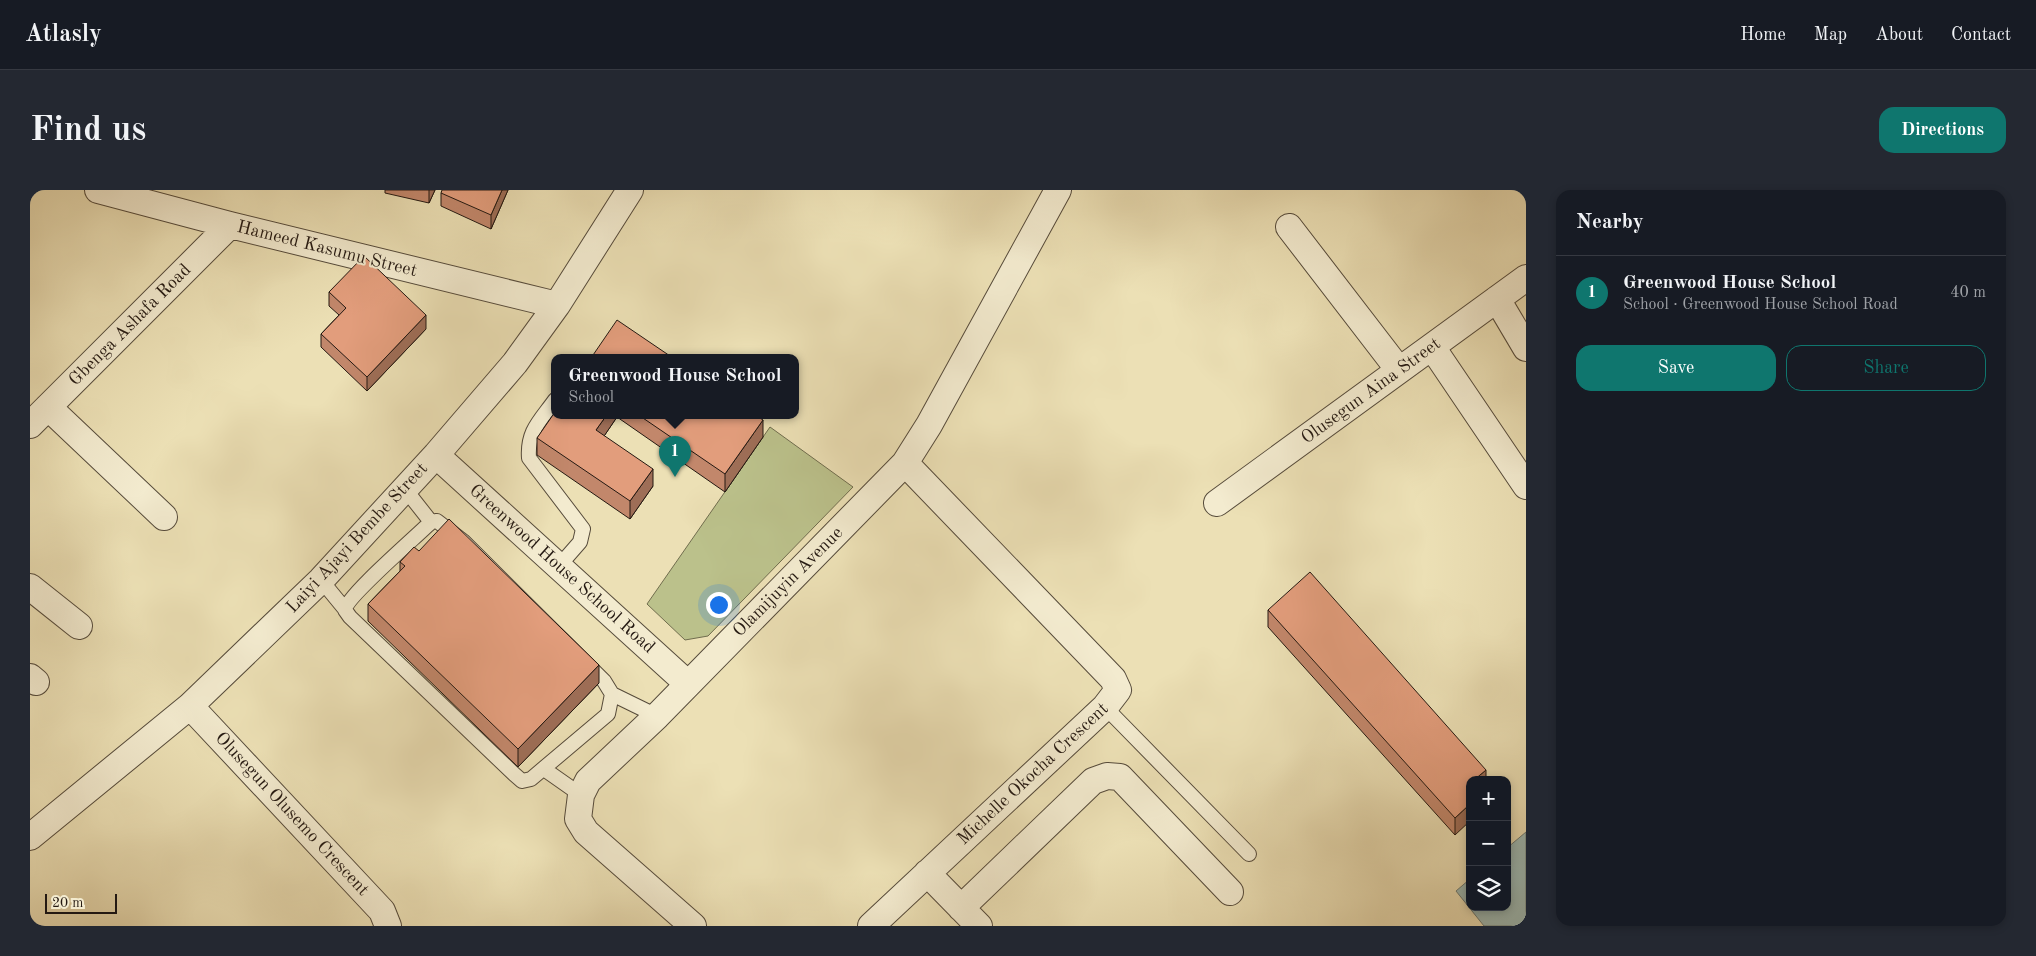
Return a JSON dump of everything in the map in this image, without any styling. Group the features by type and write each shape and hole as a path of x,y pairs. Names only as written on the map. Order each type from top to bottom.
{"street":[{"name":"Hameed Kasumu Street","path":"98,190 230,225 557,305"},
{"name":"Laiyi Ajayi Bembe Street","path":"30,837 190,706 322,580 436,455 515,363 557,305 630,190"},
{"name":"Olamijuyin Avenue","path":"693,926 586,832 578,819 581,796 588,781 658,716 905,463 929,426 1058,190"},
{"name":"Gbenga Ashafa Road","path":"39,416 230,225"},
{"path":"1289,228 1399,370"},
{"name":"Olusegun Aina Street","path":"1217,503 1526,278"},
{"path":"1497,299 1526,348"},
{"path":"1432,347 1526,486"},
{"path":"39,416 164,517"},
{"name":"Greenwood House School Road","path":"436,455 688,684"},
{"name":"Michelle Okocha Crescent","path":"871,926 1104,707 1118,690 1113,679 905,463"},
{"path":"30,587 79,626"},
{"name":"Olusegun Olusemo Crescent","path":"190,706 382,911 388,926"},
{"path":"961,908 1093,781 1107,776 1120,777 1230,892"},
{"path":"927,873 979,926"}],"lane":[{"path":"551,406 529,436 528,458 583,529 580,542 559,566"},
{"path":"405,489 432,522"},
{"path":"344,608 432,522 437,521 464,541 604,681 612,694 658,716"},
{"path":"322,580 350,618 522,781 531,779 544,770 608,714 612,694"},
{"path":"1104,707 1249,854"},
{"path":"544,770 581,796"}],"green space":[{"path":"770,427 853,487 708,636 685,640 647,604"}],"water":[{"path":"1526,832 1526,926 1484,926 1472,911 1511,911 1511,845"},
{"path":"1466,882 1466,904 1456,891"}],"building":[{"path":"442,190 502,190 491,215 441,193"},
{"path":"364,256 426,315 367,377 321,334 346,308 329,292"},
{"path":"617,320 667,354 594,354"},
{"path":"551,418 604,419 596,430 653,469 630,501 537,438"},
{"path":"644,419 763,420 725,474"},
{"path":"449,519 599,665 518,749 368,604 405,566 400,562 414,547 419,551"},
{"path":"1310,572 1486,770 1479,776 1466,776 1466,808 1455,818 1268,610"}],"place":[{"name":"Greenwood House School","path":"675,477"}]}
